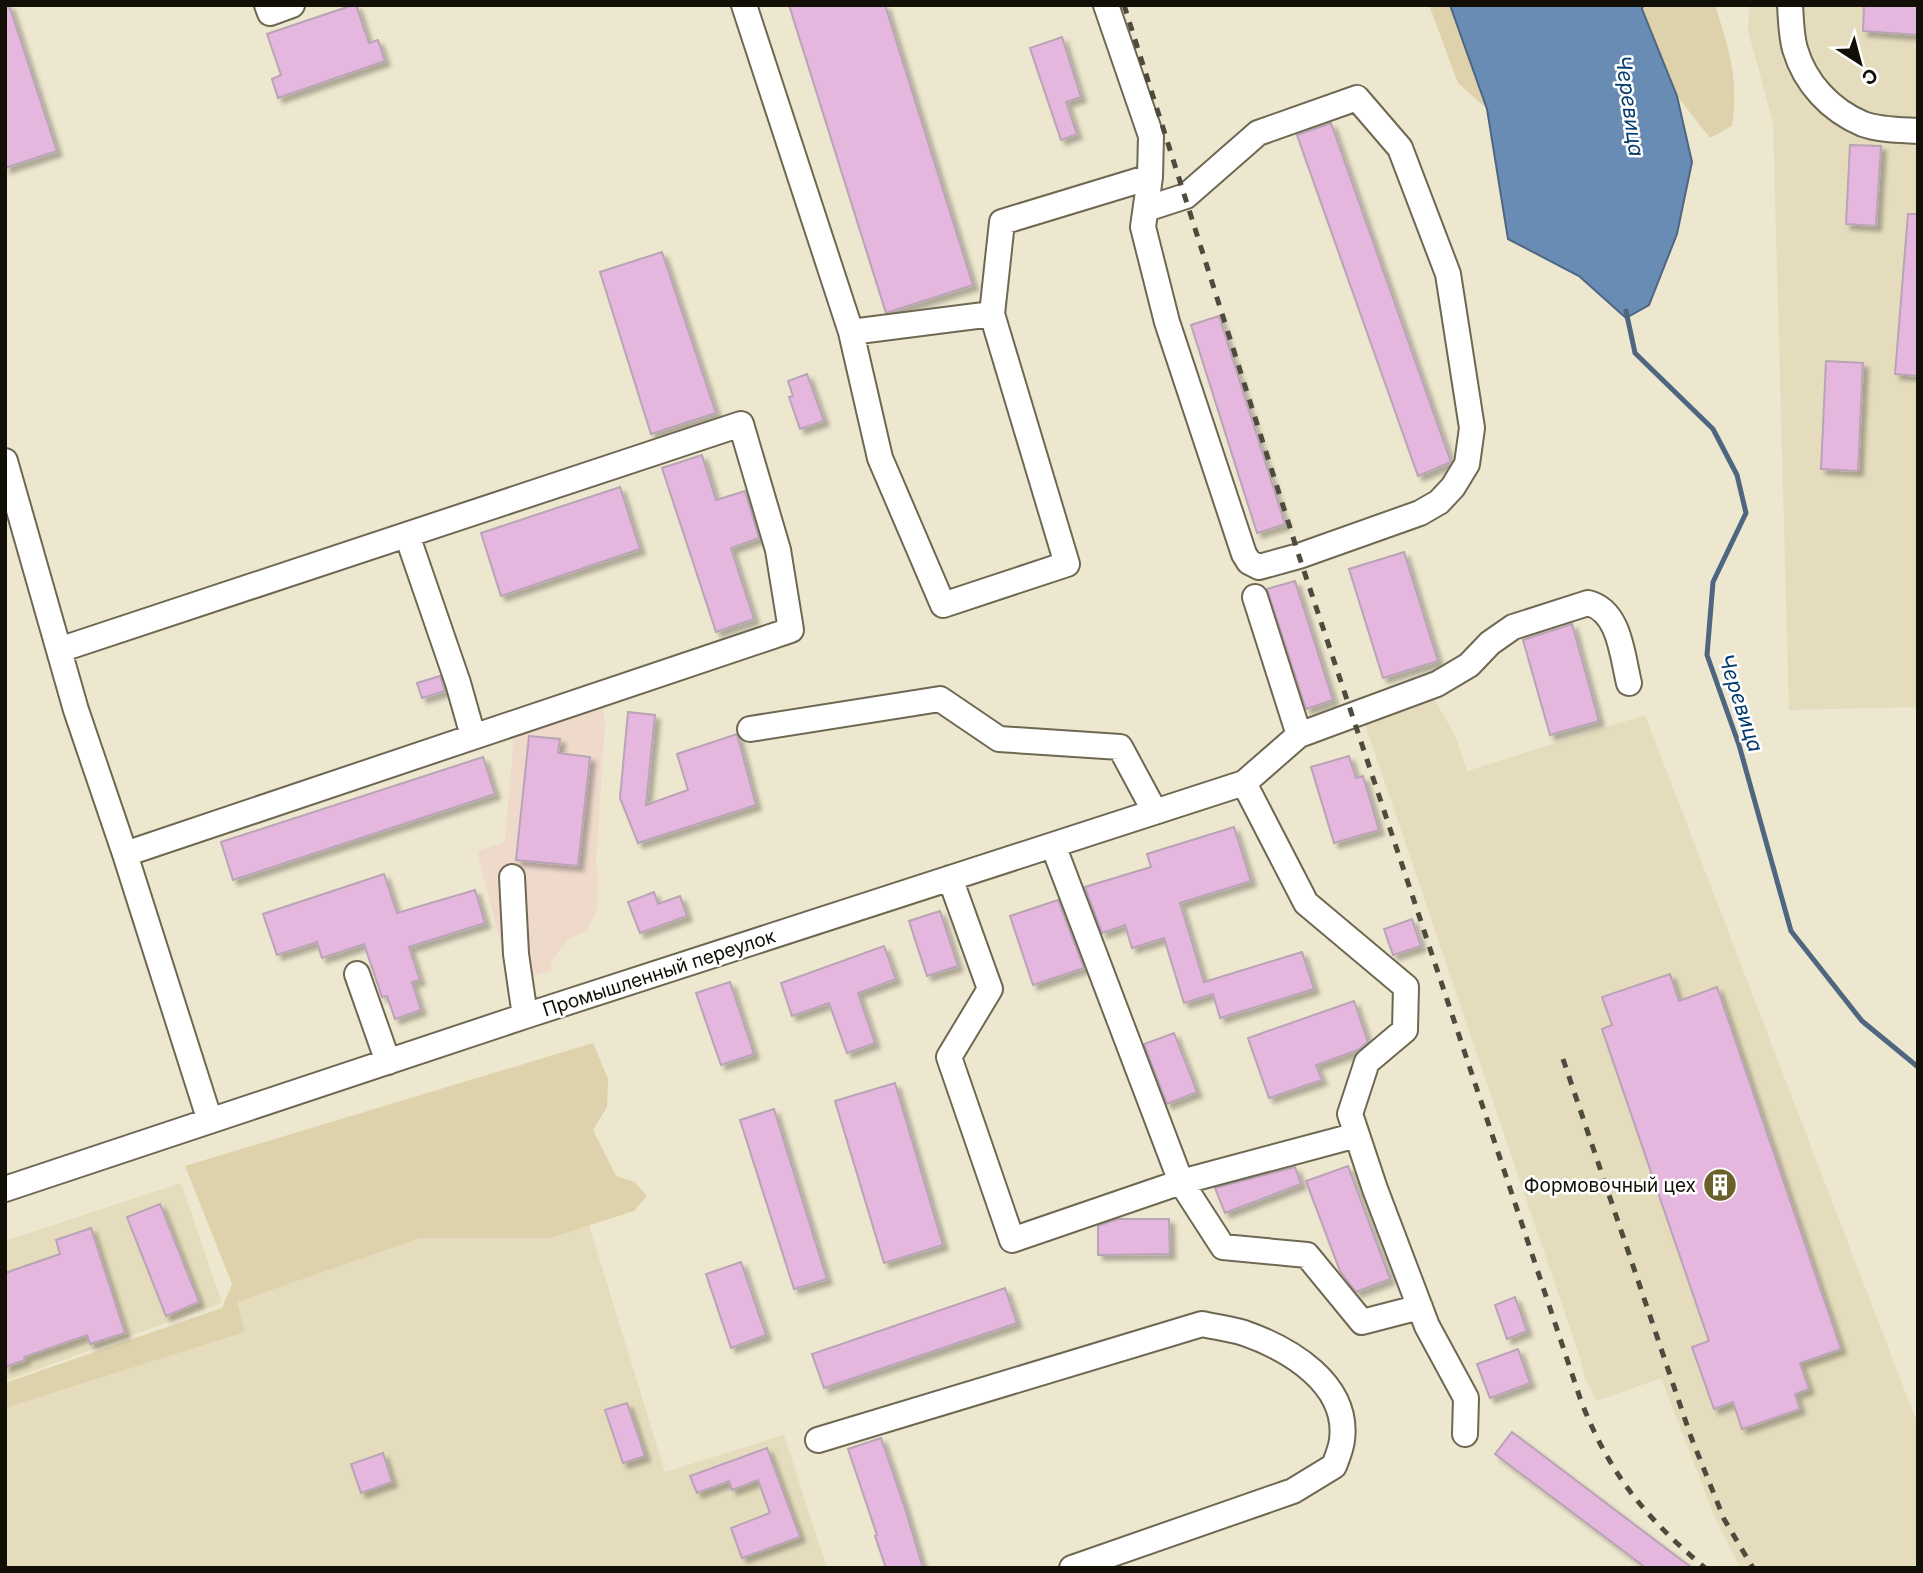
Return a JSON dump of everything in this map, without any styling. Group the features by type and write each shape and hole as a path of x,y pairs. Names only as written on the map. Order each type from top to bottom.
{"street":[{"path":"267,5 270,13 292,5"},
{"path":"744,5 851,332 880,458 943,605 1067,564 992,314 1002,222 1150,177"},
{"path":"1106,5 1151,136 1150,177 1143,227 1167,322 1244,554 1249,562 1259,567 1299,556 1420,513 1439,502 1453,487 1467,464 1472,428 1448,274 1400,148 1357,98 1258,133 1186,196 1146,209"},
{"path":"1790,5 1794,47 1805,75 1822,97 1840,111 1865,124 1918,131"},
{"path":"851,332 992,314"},
{"path":"59,650 741,424 778,550 791,631 125,854"},
{"path":"5,461 76,710 211,1121"},
{"path":"407,535 458,682 473,736"},
{"path":"1255,597 1299,735 1437,684 1468,665 1490,643 1513,627 1588,603 1601,606 1614,624 1629,683"},
{"path":"750,729 940,699 999,739 1120,747 1155,812"},
{"name":"Промышленный переулок","path":"5,1189 525,1016 1244,783 1299,735"},
{"path":"1244,783 1306,903 1406,987 1405,1030 1367,1062 1350,1114 1375,1189 1427,1326 1466,1398 1465,1434"},
{"path":"1053,845 1181,1182 1223,1247 1307,1255 1362,1322 1420,1307"},
{"path":"512,877 516,954 525,1016"},
{"path":"950,878 990,989 949,1057 1012,1240 1181,1182 1357,1135"},
{"path":"357,974 388,1062"},
{"path":"818,1440 1202,1324 1244,1334 1290,1354 1325,1383 1337,1400 1342,1441 1334,1466 1293,1491 1072,1568"}],"shaded area":[{"path":"1429,5 1450,5 1487,109 1458,83"},
{"path":"1643,5 1715,5 1733,79 1732,126 1710,138 1677,96 1642,9"},
{"path":"1749,5 1918,5 1918,707 1789,710 1773,123 1748,30"},
{"path":"1433,697 1456,737 1467,771 1645,715 1918,1425 1918,1568 1740,1568 1715,1518 1661,1378 1597,1401 1585,1379 1365,724"},
{"path":"603,706 605,725 596,862 597,910 587,930 569,939 551,961 552,970 511,983 477,851 505,842 514,735"},
{"path":"593,1043 608,1079 607,1107 593,1130 616,1176 635,1182 647,1196 634,1211 550,1238 421,1238 237,1302 245,1332 5,1408 5,1383 222,1308 232,1284 185,1166"},
{"path":"181,1183 222,1303 5,1381 5,1241"},
{"path":"589,1225 665,1472 784,1435 827,1568 5,1568 5,1408 245,1332 237,1302 421,1238 550,1238"}],"water":[{"path":"1450,5 1643,5 1642,9 1677,96 1692,162 1677,234 1649,305 1626,318 1579,276 1508,239 1487,109"}],"building":[{"path":"5,5 9,5 57,151 5,168"},
{"path":"356,5 369,43 378,40 385,61 278,98 272,79 281,75 267,34"},
{"path":"789,5 885,5 973,285 886,313"},
{"path":"1864,5 1918,5 1918,35 1863,31"},
{"path":"1062,37 1081,97 1066,102 1077,134 1061,140 1030,48"},
{"path":"1331,123 1451,462 1418,476 1297,135"},
{"path":"1850,145 1881,146 1876,226 1846,224"},
{"path":"1908,214 1918,214 1918,376 1895,374"},
{"path":"662,252 716,413 651,434 600,272"},
{"path":"1219,316 1285,524 1257,533 1191,325"},
{"path":"1826,361 1863,363 1858,471 1821,469"},
{"path":"807,374 824,421 800,429 789,397 793,396 788,381"},
{"path":"702,455 716,500 745,491 759,538 731,548 754,619 716,632 662,468"},
{"path":"620,487 640,549 501,596 481,533"},
{"path":"1404,552 1438,661 1383,678 1349,569"},
{"path":"1295,581 1333,700 1306,709 1267,589"},
{"path":"1572,624 1599,721 1550,735 1523,640"},
{"path":"440,676 445,691 422,698 417,683"},
{"path":"628,712 655,715 646,805 688,790 677,754 737,734 756,805 638,843 620,798"},
{"path":"529,736 560,739 558,753 590,757 578,866 516,860"},
{"path":"1349,756 1356,778 1363,776 1379,830 1334,843 1311,767"},
{"path":"483,757 495,794 233,880 221,842"},
{"path":"1234,827 1251,881 1180,903 1204,982 1302,952 1314,989 1220,1018 1213,994 1184,1003 1164,938 1132,948 1125,925 1102,933 1085,887 1151,867 1147,854"},
{"path":"384,874 397,913 475,890 485,923 409,947 420,980 412,982 421,1010 395,1019 387,996 382,997 364,944 322,958 317,942 277,955 263,914"},
{"path":"654,892 658,904 680,896 687,916 640,933 628,902"},
{"path":"1058,900 1084,968 1033,985 1010,916"},
{"path":"940,911 958,966 927,976 909,921"},
{"path":"1412,919 1421,946 1393,955 1384,929"},
{"path":"884,946 896,979 858,993 875,1043 847,1053 829,1003 792,1016 781,983"},
{"name":"Формовочный цех","path":"1670,974 1679,1001 1717,987 1841,1349 1800,1363 1809,1389 1795,1394 1800,1409 1742,1429 1733,1402 1714,1409 1692,1347 1709,1341 1602,1029 1612,1025 1602,997"},
{"path":"730,982 754,1054 721,1065 696,993"},
{"path":"1354,1001 1368,1042 1358,1050 1316,1065 1322,1080 1269,1098 1248,1038"},
{"path":"1174,1033 1197,1092 1167,1104 1144,1044"},
{"path":"895,1083 943,1245 884,1263 835,1101"},
{"path":"774,1109 827,1279 794,1289 740,1120"},
{"path":"1348,1166 1390,1279 1356,1292 1340,1271 1306,1181"},
{"path":"1295,1167 1301,1184 1225,1213 1215,1188"},
{"path":"160,1204 199,1302 166,1316 127,1217"},
{"path":"1118,1219 1169,1219 1170,1254 1098,1255 1098,1226"},
{"path":"91,1228 125,1333 90,1344 87,1335 24,1357 25,1360 5,1367 5,1273 60,1254 56,1240"},
{"path":"741,1262 766,1335 731,1348 706,1274"},
{"path":"1005,1288 1017,1323 824,1388 812,1354"},
{"path":"1515,1297 1527,1331 1507,1339 1495,1305"},
{"path":"1518,1349 1530,1383 1490,1398 1477,1364"},
{"path":"627,1403 645,1456 623,1463 605,1410"},
{"path":"1512,1432 1692,1568 1646,1568 1495,1454"},
{"path":"881,1438 923,1568 886,1568 875,1536 877,1535 848,1449"},
{"path":"767,1448 800,1537 742,1558 731,1528 770,1513 758,1480 732,1490 729,1481 697,1493 690,1476"},
{"path":"383,1453 392,1482 361,1493 351,1464"}],"waterway":[{"name":"Черевица","path":"1626,311 1635,353 1713,429 1737,475 1746,513 1713,582 1707,655 1739,745 1791,931 1862,1021 1918,1067"}],"railway":[{"path":"1124,5 1299,556 1581,1401 1604,1451 1631,1493 1664,1531 1705,1568"},
{"path":"1563,1059 1691,1437 1724,1519 1753,1568"}],"place":[{"name":"Формовочный цех","path":"1720,1185"}]}
